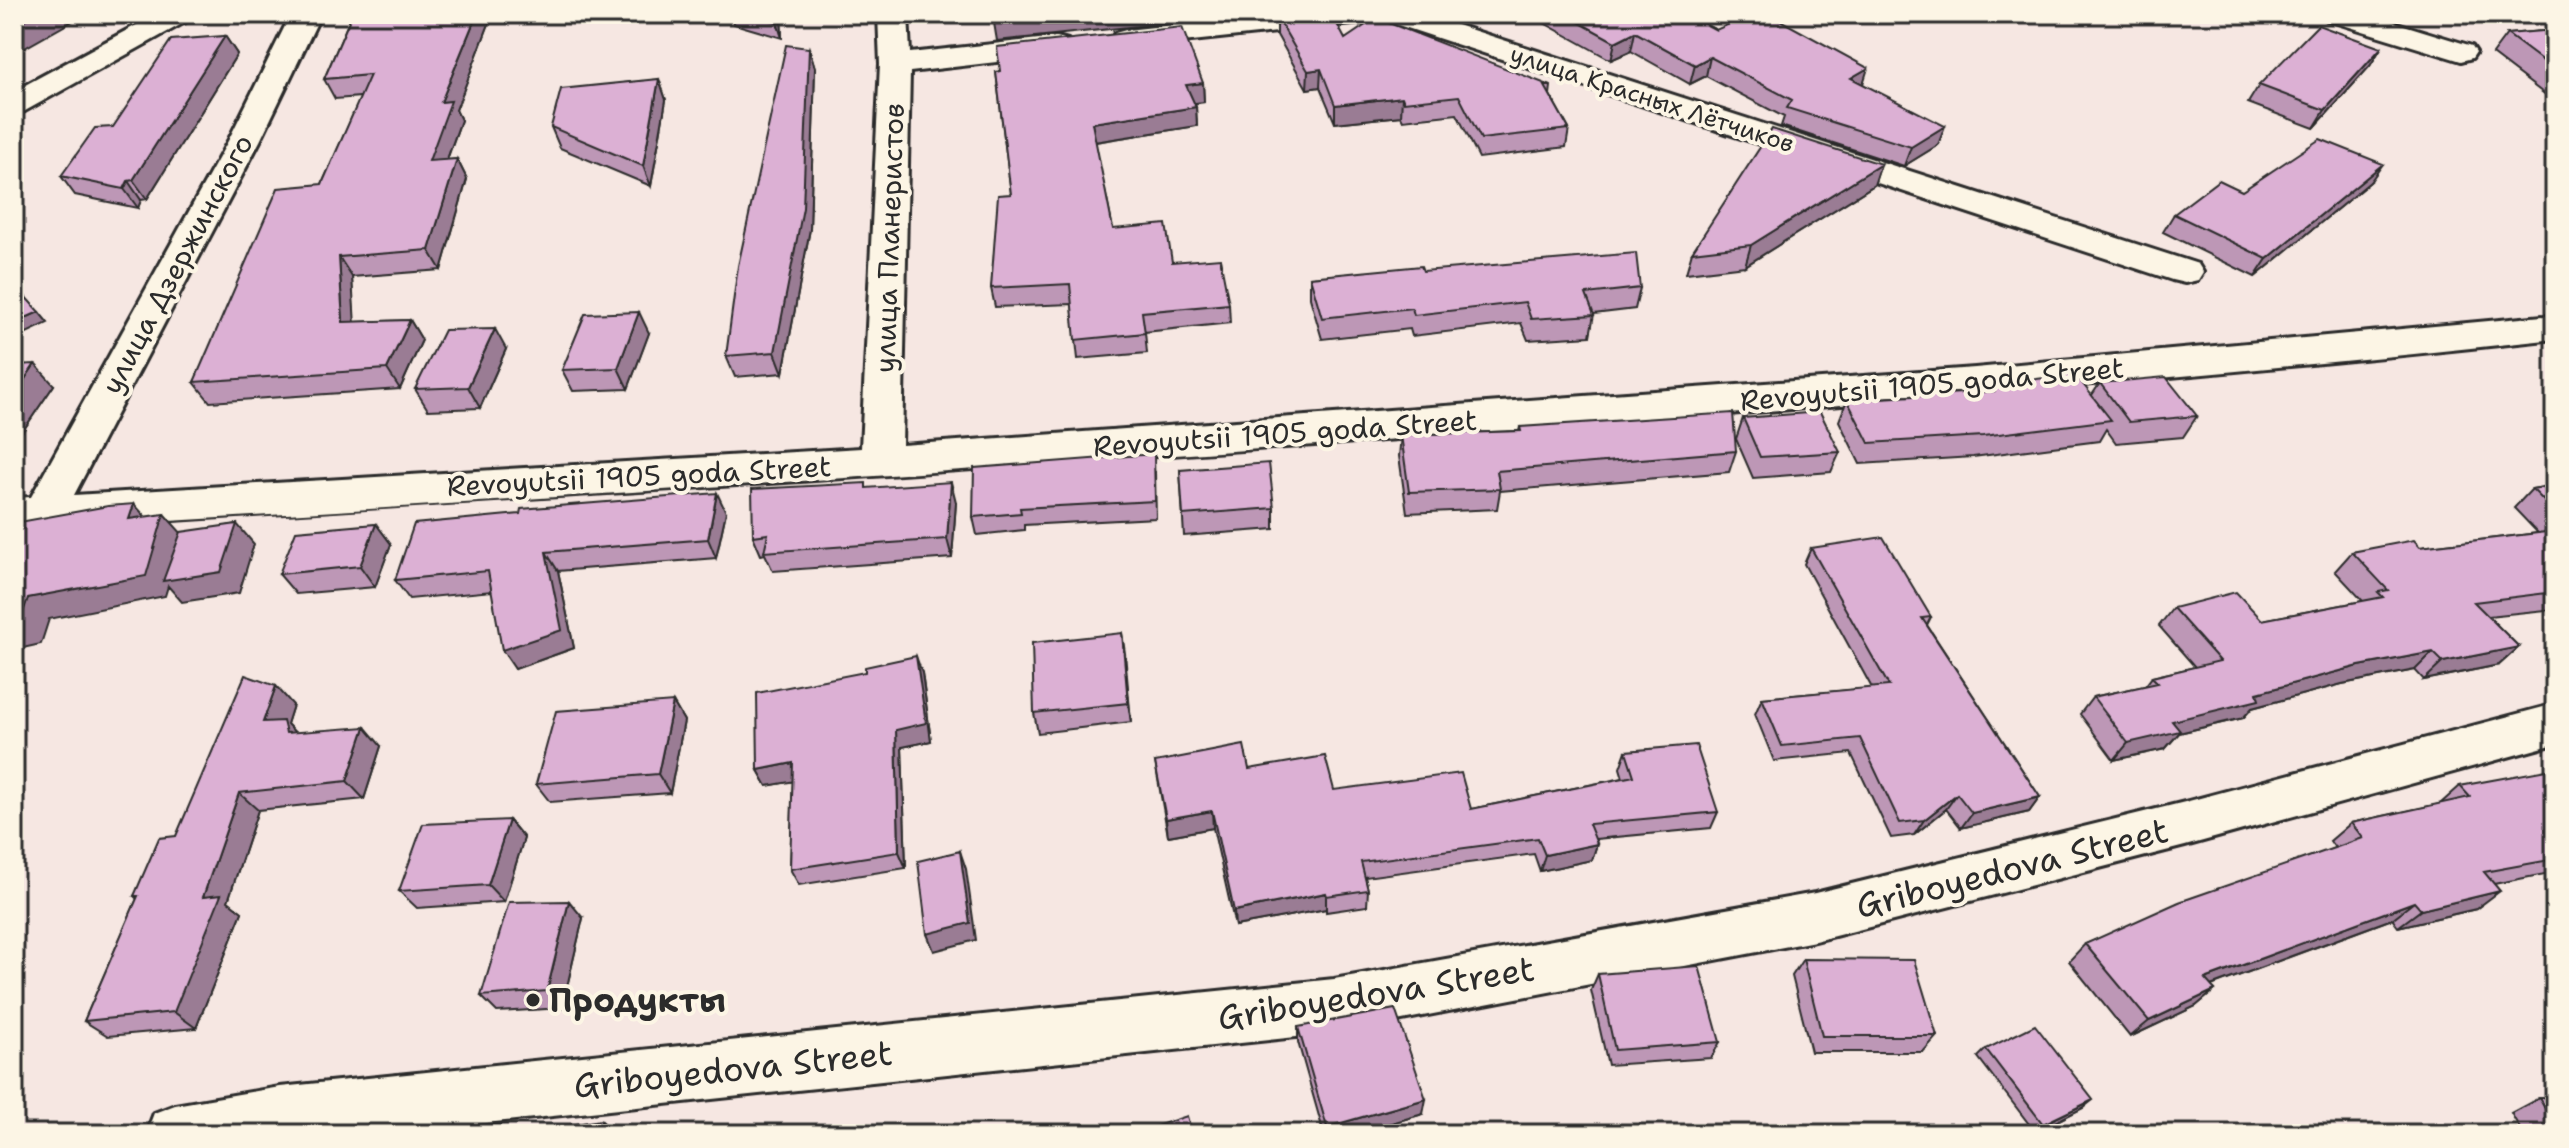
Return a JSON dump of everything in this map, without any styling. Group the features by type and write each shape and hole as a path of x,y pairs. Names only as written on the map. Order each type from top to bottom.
{"street":[{"path":"14,104 179,14"},
{"name":"улица Дзержинского","path":"29,513 244,141 306,14"},
{"name":"улица Планеристов","path":"881,462 895,64 893,14"},
{"path":"895,64 1362,14"},
{"name":"улица Красных Лётчиков","path":"1393,14 2185,272"},
{"path":"2337,14 2461,52"},
{"name":"Revoyutsii 1905 goda Street","path":"29,513 881,462 1973,383 2357,349 2555,327"},
{"name":"Griboyedova Street","path":"175,1134 280,1116 1334,1006 1815,917 2185,824 2555,724"}],"building":[{"path":"14,14 35,14 14,26"},
{"path":"352,14 477,14 441,102 451,101 429,161 457,159 429,250 339,257 343,322 410,320 387,369 194,382 278,188 322,184 370,75 324,79"},
{"path":"748,14 777,14 777,22"},
{"path":"993,14 1084,14 994,23"},
{"path":"1327,14 1332,22 1336,22 1345,39 1376,18 1551,86 1545,86 1569,129 1481,139 1459,96 1404,102 1402,97 1335,105 1321,69 1308,71 1277,17"},
{"path":"1564,14 1686,14 1716,30 1752,14 1769,14 1868,68 1851,78 1945,126 1911,147 1787,108 1792,100 1710,57 1695,65 1635,32 1615,42"},
{"path":"2318,25 2381,48 2325,110 2259,85"},
{"path":"1182,27 1203,83 1186,85 1196,107 1092,123 1113,229 1166,224 1172,262 1220,258 1229,304 1142,312 1145,333 1075,340 1070,284 991,288 998,195 1011,194 996,72 1000,71 997,47"},
{"path":"2555,30 2555,70 2507,34"},
{"path":"225,36 133,180 128,181 124,189 61,176 95,128 113,127 171,40"},
{"path":"786,45 809,48 803,208 775,352 726,356 738,266"},
{"path":"659,79 643,166 551,127 561,89"},
{"path":"1772,129 1881,164 1751,245 1692,252"},
{"path":"2320,139 2383,164 2267,259 2174,214 2219,180 2242,191"},
{"path":"1636,253 1640,288 1586,294 1594,315 1531,319 1525,302 1414,315 1412,308 1322,318 1310,277 1421,266 1423,271"},
{"path":"14,284 39,312 14,323"},
{"path":"639,312 618,368 562,370 585,314"},
{"path":"495,329 468,387 415,389 444,330"},
{"path":"35,364 14,395 14,365"},
{"path":"2075,374 2111,420 1983,436 1869,443 1847,400 1994,391 1990,385"},
{"path":"2166,377 2197,416 2129,422 2100,383"},
{"path":"1820,412 1840,452 1760,457 1743,418"},
{"path":"1733,413 1736,451 1497,471 1500,489 1409,492 1401,435 1521,431 1520,427"},
{"path":"1154,454 1155,501 1020,508 1021,513 973,517 974,468"},
{"path":"1269,463 1274,508 1183,515 1180,470"},
{"path":"951,482 947,539 764,552 768,534 753,536 752,489 866,483 866,488"},
{"path":"2555,485 2555,512 2532,489"},
{"path":"717,493 708,539 546,552 562,630 502,650 488,571 395,580 414,524 520,514 521,509"},
{"path":"134,504 129,519 164,514 146,576 28,598 19,624 14,625 14,523"},
{"path":"237,524 221,572 163,581 181,532"},
{"path":"376,524 360,566 279,574 296,531"},
{"path":"2555,531 2555,592 2474,602 2519,647 2443,662 2433,652 2359,666 2257,693 2259,700 2172,721 2180,731 2128,743 2093,697 2158,683 2152,677 2220,661 2173,608 2236,592 2262,620 2383,597 2378,592 2388,590 2352,552 2414,540 2420,547"},
{"path":"1883,537 1931,617 1922,618 2040,797 1972,813 1957,794 1924,820 1900,823 1860,738 1782,746 1762,698 1889,686 1811,548"},
{"path":"1122,633 1128,703 1034,713 1032,643"},
{"path":"916,656 926,723 896,730 899,852 790,869 793,763 758,770 757,693 865,672 865,667"},
{"path":"245,675 276,686 263,722 283,721 286,733 365,727 347,781 239,793 203,897 221,895 174,1012 84,1021 138,896 134,896 159,838 176,836"},
{"path":"673,702 658,774 536,784 556,711"},
{"path":"1244,745 1249,769 1325,756 1334,790 1461,773 1471,809 1634,776 1626,751 1696,745 1718,812 1589,824 1597,844 1545,855 1538,838 1361,862 1368,890 1327,896 1326,893 1234,911 1212,811 1166,819 1155,762"},
{"path":"2546,770 2555,780 2555,859 2484,872 2500,891 2421,910 2414,902 2205,979 2215,990 2149,1021 2085,944 2179,902 2363,838 2351,823 2470,797 2460,786"},
{"path":"509,820 488,885 399,891 423,824"},
{"path":"960,851 970,923 927,934 918,861"},
{"path":"569,901 547,991 481,996 509,902"},
{"path":"1803,959 1914,960 1937,1036 1822,1036"},
{"path":"1699,966 1720,1042 1615,1050 1598,974"},
{"path":"1395,1009 1426,1099 1327,1127 1298,1027"},
{"path":"2035,1025 2093,1100 2043,1124 1986,1049"},
{"path":"2539,1098 2555,1098 2555,1126"},
{"path":"1187,1116 1192,1134 1132,1134"},
{"path":"601,1120 599,1134 513,1134"},
{"path":"2321,1124 2331,1134 2308,1134"}],"place":[{"name":"Продукты","path":"533,1000"}]}
